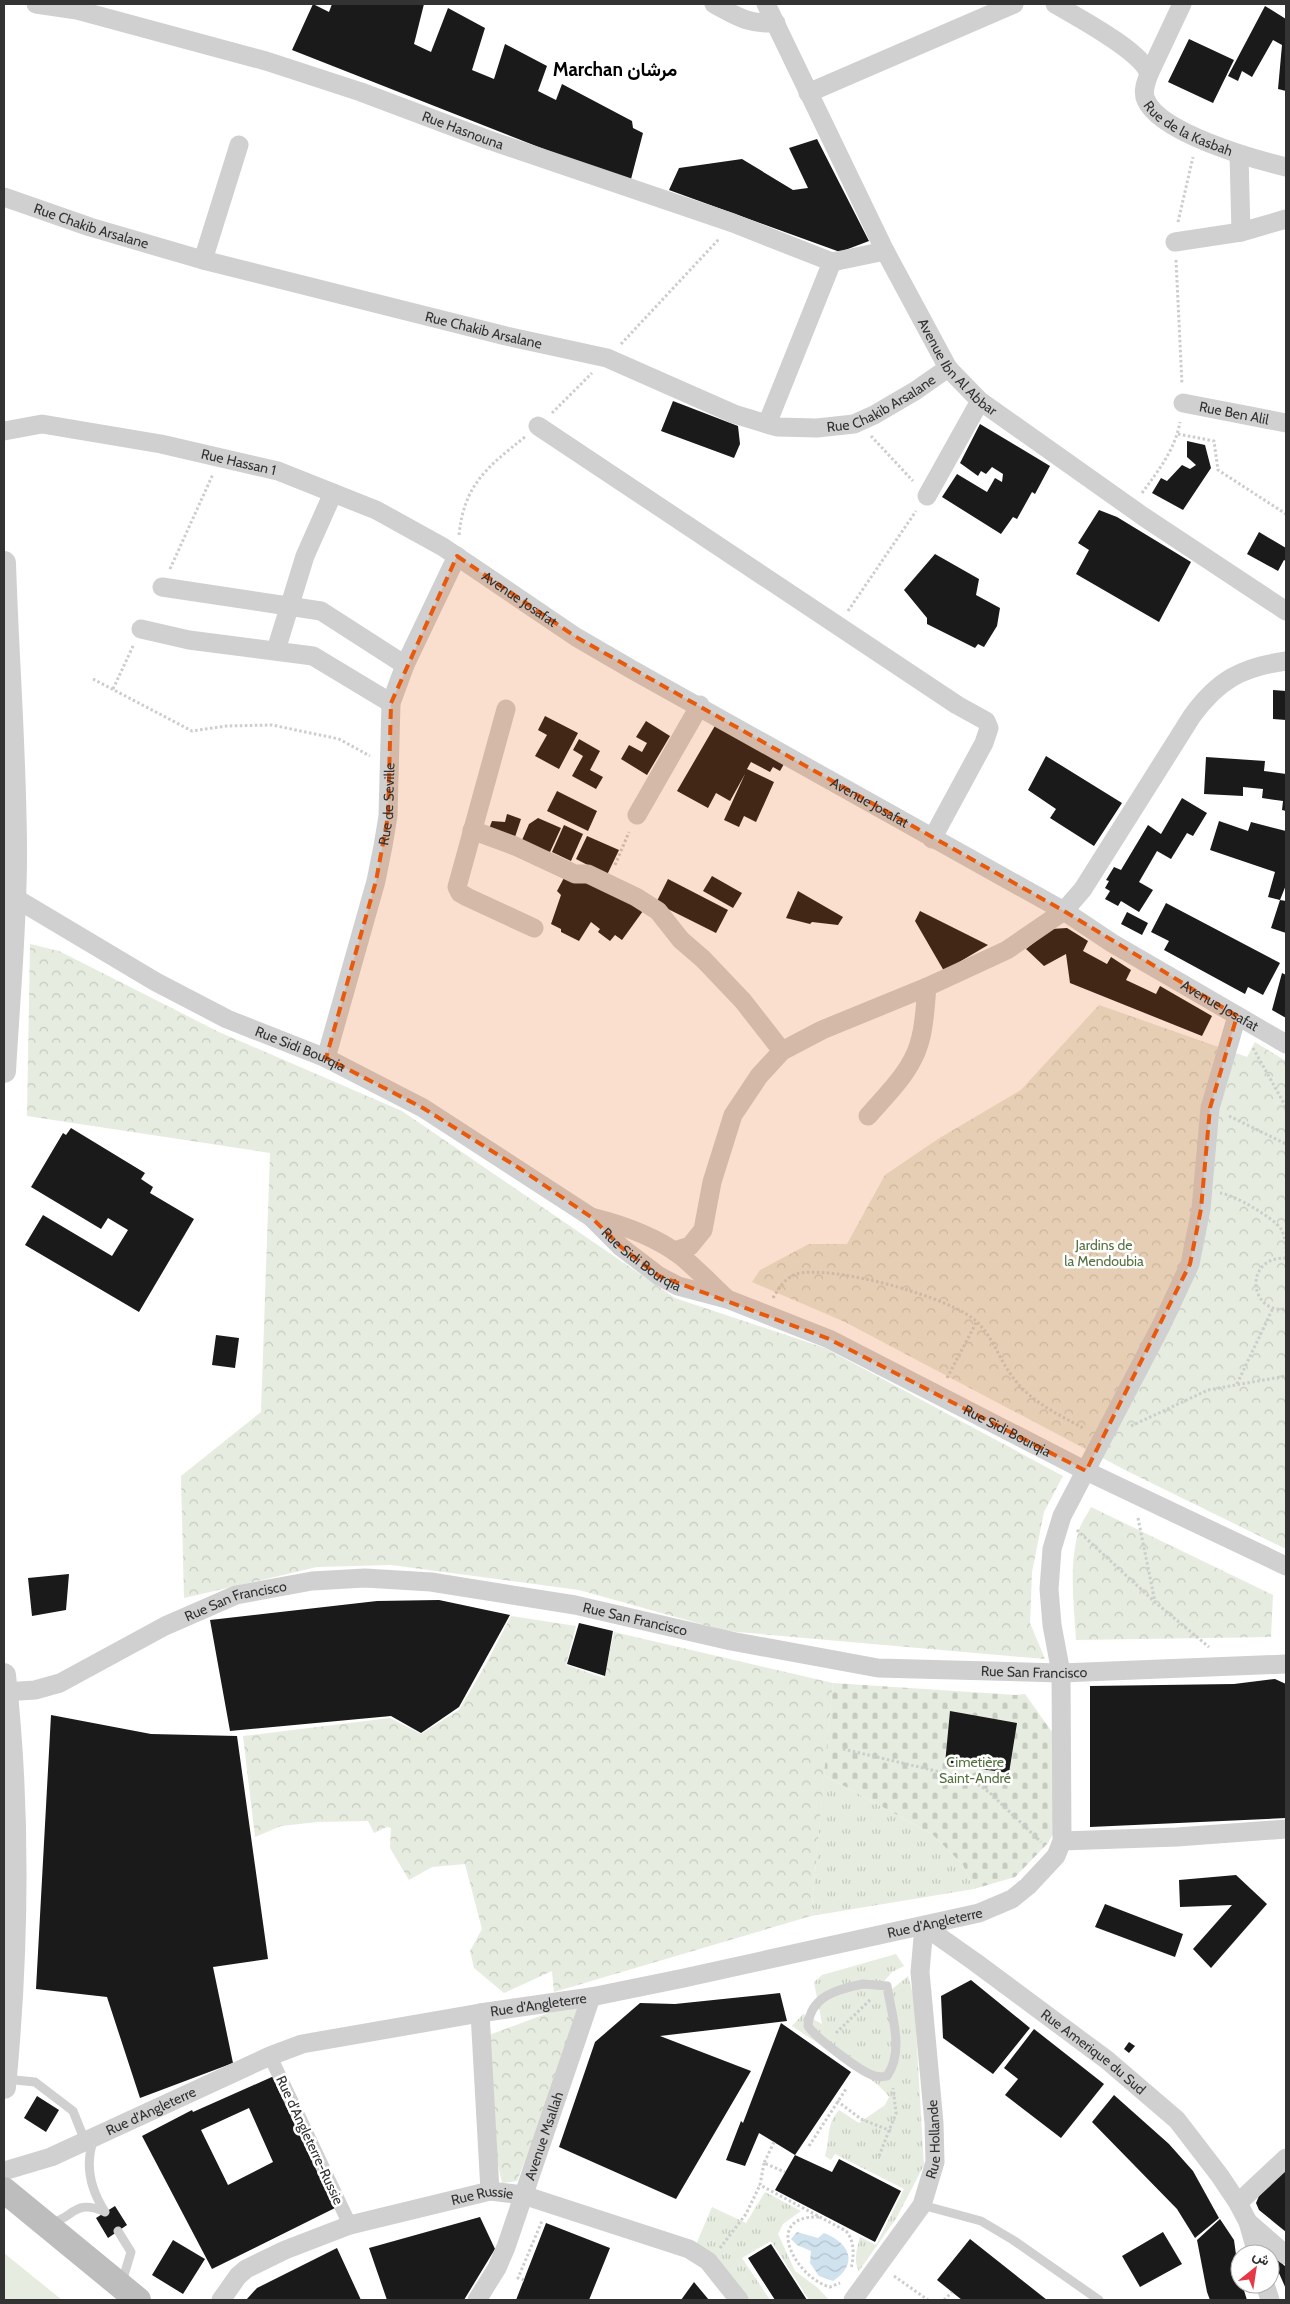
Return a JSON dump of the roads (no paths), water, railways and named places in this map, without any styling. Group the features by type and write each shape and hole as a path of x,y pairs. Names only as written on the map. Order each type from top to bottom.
{"main road":[{"path":"4,2190 43,2222 125,2296"},
{"path":"4,2212 125,2296"}],"street":[{"name":"Rue Hasnouna","path":"36,4 77,10 266,61 361,92 496,143 733,223 832,262"},
{"path":"714,4 750,23 776,23"},
{"name":"Avenue Ibn Al Abbar","path":"766,4 885,251 948,368 980,401 1132,508 1286,611"},
{"path":"808,92 1014,4"},
{"name":"Rue de la Kasbah","path":"1055,4 1128,49 1144,65 1149,74 1145,97 1149,106 1160,117 1184,132 1239,155 1286,167"},
{"path":"1149,74 1182,4"},
{"path":"202,260 239,145"},
{"path":"1239,155 1241,232"},
{"name":"Rue Chakib Arsalane","path":"4,197 90,227 202,260 515,338 607,358 734,414 767,424 789,428 817,428 854,424 867,419 915,391 948,368"},
{"path":"1175,242 1241,232 1286,220"},
{"path":"767,424 832,262 885,251"},
{"path":"927,496 980,401"},
{"name":"Rue Ben Alil","path":"1183,403 1286,423"},
{"name":"Rue Hassan 1","path":"4,431 42,424 161,444 278,471 390,517 457,556"},
{"path":"538,426 837,626 989,724 984,743 932,839"},
{"path":"276,650 305,556 333,493"},
{"name":"Rue de Seville","path":"326,1058 376,881 388,816 391,703 404,665 457,556"},
{"name":"Avenue Josafat","path":"457,556 576,636 932,839 1064,911 1112,943 1286,1044"},
{"path":"4,563 9,757 9,894 4,1072"},
{"path":"162,587 321,611 404,665"},
{"path":"141,630 189,640 276,650 319,658 391,703"},
{"path":"674,1251 690,1246 703,1230 712,1182 734,1115 760,1076 782,1051 869,1009 927,987 1007,950 1064,911 1083,888 1201,704 1235,674 1258,665 1286,661"},
{"path":"637,816 700,705"},
{"path":"506,710 459,878 458,891 534,928"},
{"path":"472,830 515,846 575,874 588,874 636,897 658,912 681,940 703,959 743,1001 782,1051"},
{"name":"Rue Sidi Bourqia","path":"9,894 156,982 227,1019 326,1058 423,1108 591,1217 621,1247 659,1276 696,1292 727,1299 829,1339 1086,1471 1134,1492 1286,1566"},
{"path":"868,1116 893,1087 916,1053 922,1033 927,987"},
{"path":"1237,1017 1210,1108 1202,1196 1197,1235 1190,1264 1103,1439 1062,1516 1052,1549 1049,1589 1052,1625 1061,1673 1059,1849 1177,1837 1286,1829"},
{"name":"Rue Sidi Bourqia","path":"591,1217 632,1230 674,1251 727,1299"},
{"name":"Rue San Francisco","path":"4,1686 34,1690 60,1683 165,1626 236,1595 312,1580 364,1578 431,1582 575,1605 741,1643 878,1668 1061,1673 1286,1664"},
{"path":"4,1686 12,1820 14,1950 4,2083"},
{"name":"Rue d'Angleterre","path":"4,2172 51,2157 270,2056 302,2044 480,2013 591,1997 979,1913 1012,1899 1040,1874 1059,1849"},
{"name":"Rue Amerique du Sud","path":"924,1926 1107,2060 1177,2120 1196,2143 1238,2203 1248,2222"},
{"name":"Rue Hollande","path":"853,2300 922,2205 932,2178 936,2147 920,1972 924,1926"},
{"name":"Avenue Msallah","path":"477,2300 497,2268 591,1997"},
{"path":"480,2013 490,2190"},
{"name":"Rue d'Angleterre-Russie","path":"270,2056 350,2225"},
{"path":"1238,2203 1286,2158"},
{"name":"Rue Russie","path":"221,2300 238,2276 246,2269 284,2250 350,2225 490,2190 523,2195 676,2244 708,2262 739,2300"},
{"path":"1248,2222 1254,2244"},
{"path":"1248,2222 1286,2255"}],"lane":[{"path":"863,1984 886,1986 896,2044 894,2065 887,2076 874,2076 866,2072 827,2044 808,2026 811,2012 820,1999 844,1988 863,1984"},
{"path":"4,2083 35,2082 73,2111 90,2138 91,2184 95,2197 105,2212 95,2207 85,2207 73,2210 58,2222 49,2224 43,2222"},
{"path":"922,2205 981,2221 1013,2240 1099,2300"},
{"path":"118,2231 131,2252 123,2277 125,2296"}],"water":[{"path":"797,2232 818,2238 824,2233 840,2242 848,2254 846,2268 841,2274 833,2281 819,2276 810,2263 811,2251 797,2245 791,2239"}],"district":[{"name":"Marchan مرشان","path":"615,69"}],"park label":[{"name":"Jardins de la Mendoubia","path":"1104,1254"},
{"name":"Cimetière Saint-André","path":"975,1770"}]}
